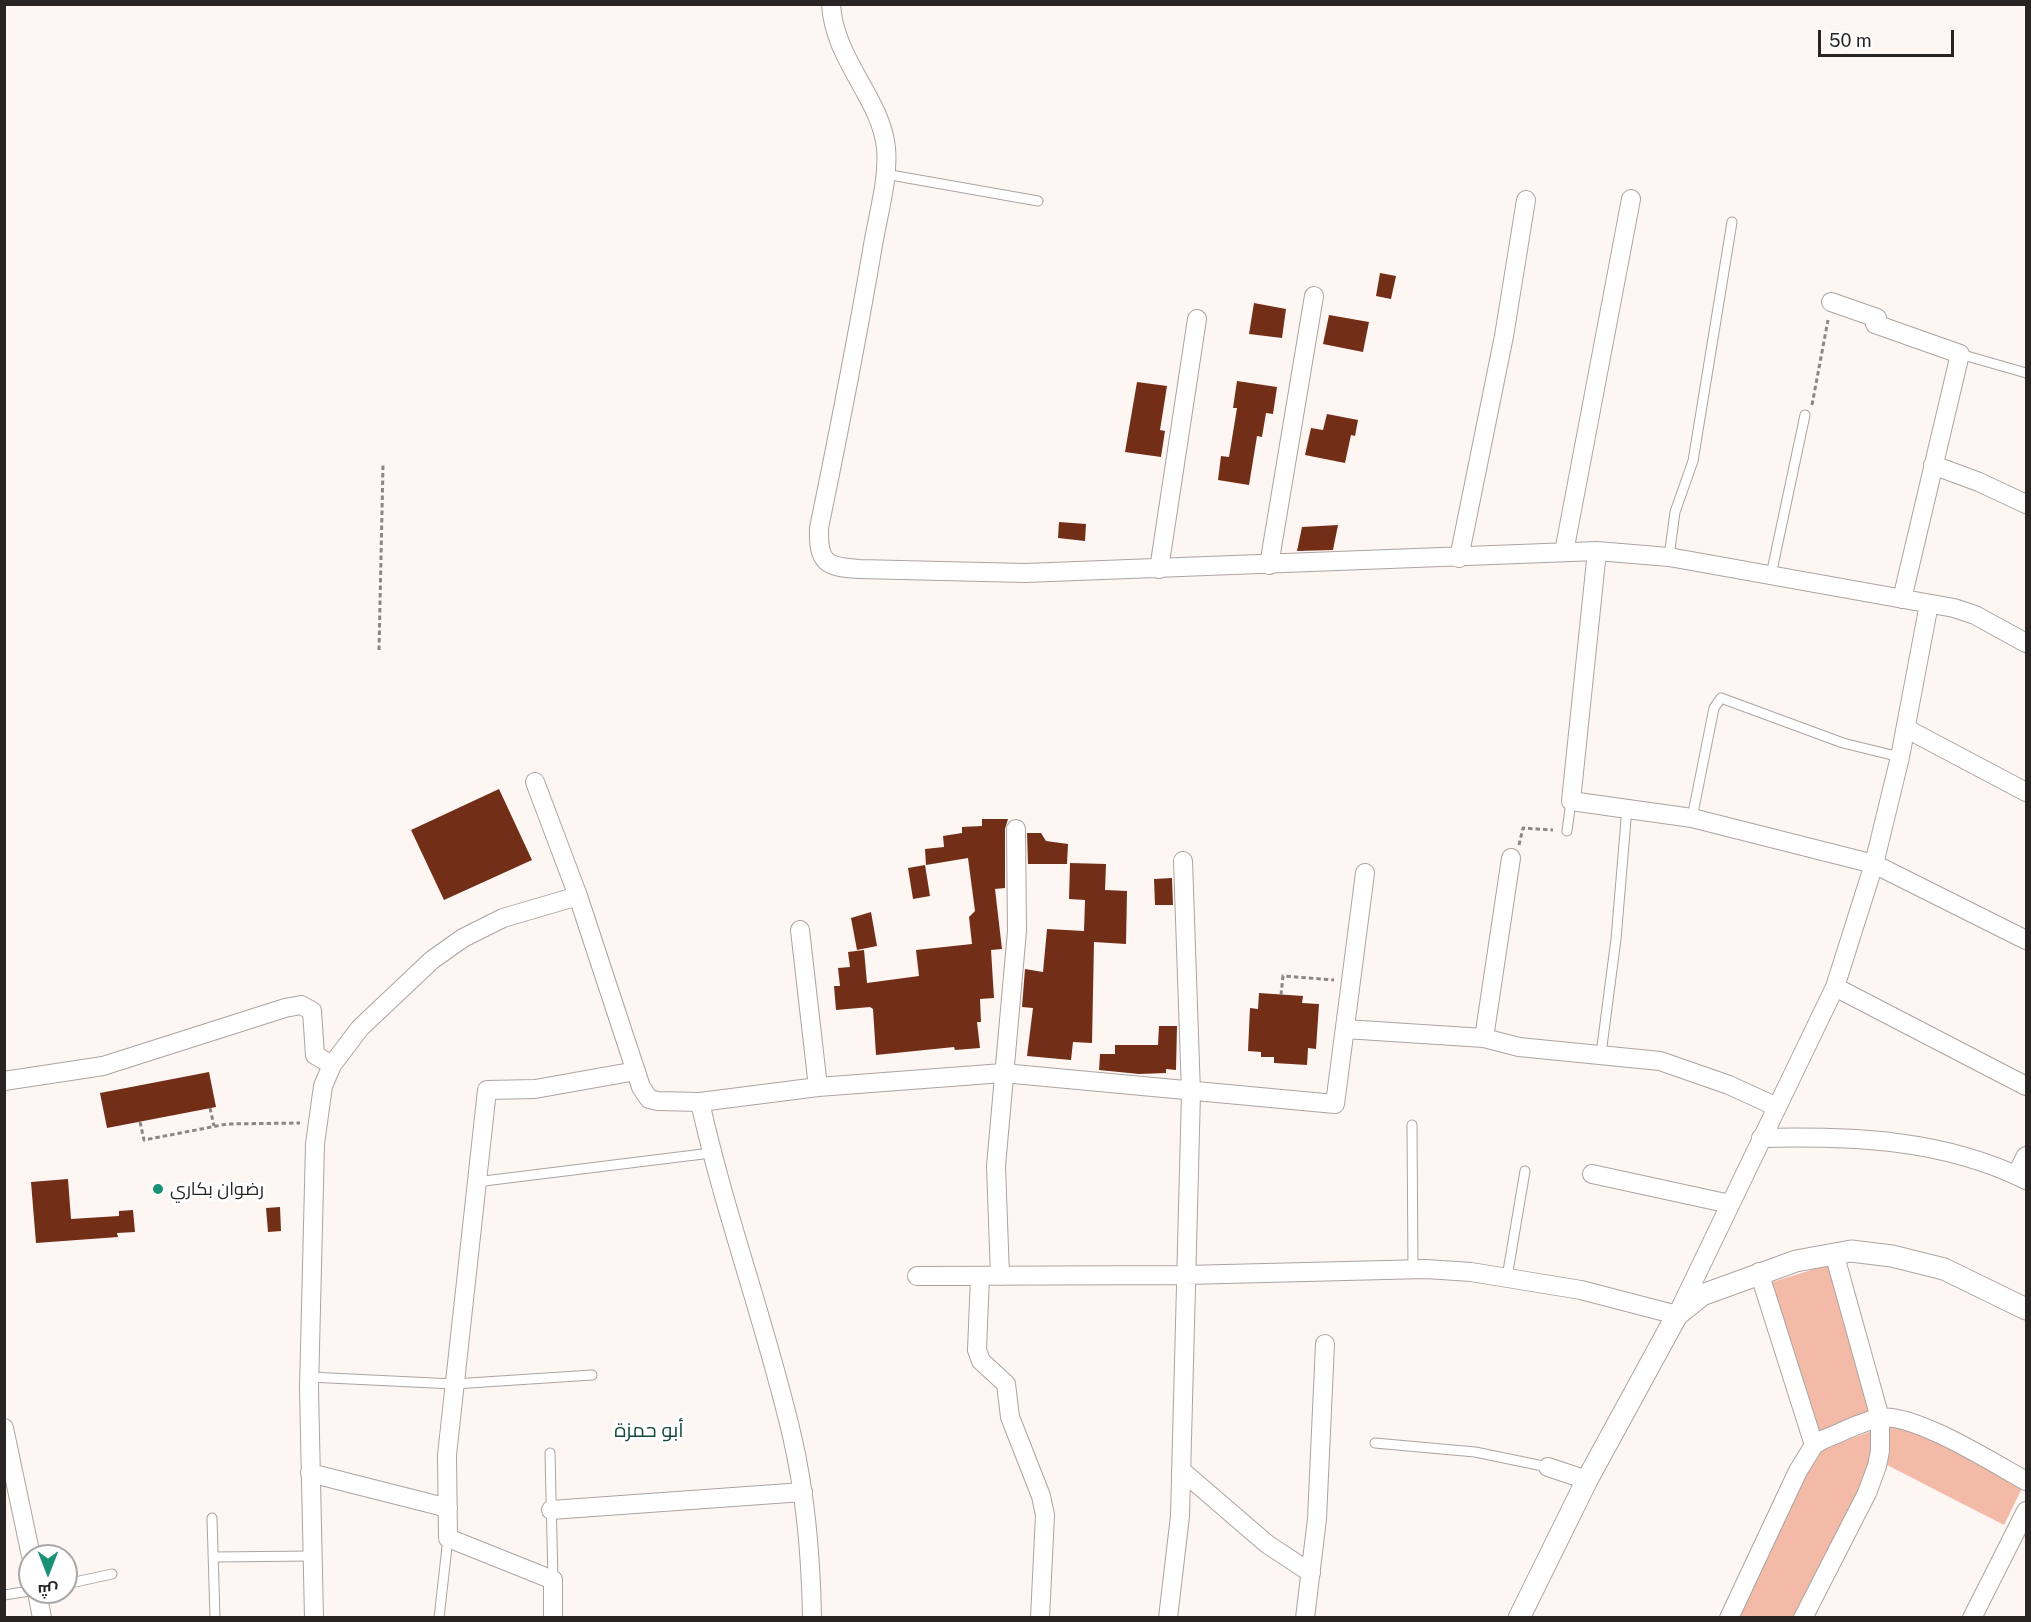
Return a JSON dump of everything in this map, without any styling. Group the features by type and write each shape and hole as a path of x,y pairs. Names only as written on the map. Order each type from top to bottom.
{"street":[{"path":"831,4 832,17 842,52 881,126 886,145 885,174 856,343 819,528 818,549 825,561 838,568 1025,573 1269,566 1597,551 1669,557 1929,604 1975,615 2026,643"},
{"path":"1564,552 1631,198"},
{"path":"1459,558 1504,336 1526,200"},
{"path":"1269,566 1314,296"},
{"path":"1831,302 1877,318 1875,324 1960,354 1902,599"},
{"path":"1159,569 1197,319"},
{"path":"1933,465 1979,482 2026,504"},
{"path":"1597,551 1570,801 1692,818 1874,864 2026,940"},
{"path":"1519,1617 1587,1480 1677,1315 1834,987 1874,864 1907,729 1929,604"},
{"path":"1907,729 2026,792"},
{"path":"535,782 578,896 644,1094 649,1099 700,1102 818,1087 1003,1073 1191,1093 1335,1104 1365,873"},
{"path":"1000,1276 996,1166 1017,931 1016,829"},
{"path":"1484,1038 1497,935 1511,858"},
{"path":"1168,1617 1180,1516 1191,1093 1184,861"},
{"path":"314,1617 309,1377 317,1123 323,1086 332,1065 374,1013 432,960 463,938 503,918 578,896"},
{"path":"800,930 818,1087"},
{"path":"1834,987 2026,1086"},
{"path":"4,1081 103,1066 285,1008 301,1005 312,1011 315,1055 332,1065"},
{"path":"1345,1029 1484,1038 1519,1047 1660,1060 1712,1078 1778,1107"},
{"path":"553,1617 553,1580 448,1538 447,1455 487,1090 535,1089 636,1071"},
{"path":"700,1102 711,1153 792,1436 803,1492 811,1577 812,1617"},
{"path":"1761,1138 1850,1138 1916,1144 1945,1149 2021,1178 2026,1156"},
{"path":"1592,1174 1730,1204"},
{"path":"1677,1315 1702,1294 1759,1272 1834,1252 1871,1252 1916,1260 1944,1269 2026,1309"},
{"path":"1803,1617 1873,1478 1880,1451 1880,1418 1834,1252"},
{"path":"916,1276 1185,1275 1413,1269 1471,1272 1507,1277 1581,1290 1677,1315"},
{"path":"1759,1272 1814,1445"},
{"path":"980,1276 977,1350 981,1361 1006,1384 1010,1417 1041,1496 1045,1515 1040,1617"},
{"path":"1305,1617 1317,1519 1325,1344"},
{"path":"1729,1617 1798,1471 1814,1445 1822,1440 1880,1418 1925,1428 2026,1481"},
{"path":"4,1428 28,1544"},
{"path":"1548,1467 1587,1480"},
{"path":"1181,1470 1268,1545 1311,1573"},
{"path":"310,1473 447,1508"},
{"path":"551,1510 803,1492"},
{"path":"1972,1617 2024,1519"}],"lane":[{"path":"885,174 1038,201"},
{"path":"1669,557 1675,512 1693,461 1732,222"},
{"path":"1960,354 2026,373"},
{"path":"1771,575 1805,415"},
{"path":"1692,818 1714,708 1721,698 1843,743 1900,757"},
{"path":"1567,831 1570,801"},
{"path":"1601,1054 1616,939 1627,808"},
{"path":"1412,1125 1413,1269"},
{"path":"476,1182 711,1153"},
{"path":"1507,1277 1525,1172"},
{"path":"309,1377 454,1384 592,1375"},
{"path":"1375,1443 1475,1452 1548,1467"},
{"path":"549,1453 553,1580"},
{"path":"212,1518 215,1617"},
{"path":"439,1617 448,1538"},
{"path":"214,1557 312,1556"},
{"path":"78,1581 112,1574"}],"path":[{"path":"1805,415 1811,411 1831,302"},
{"path":"379,650 383,465"},
{"path":"1511,858 1517,852 1523,828 1567,831"},
{"path":"1281,995 1282,976 1350,981"},
{"path":"210,1108 214,1126"},
{"path":"140,1122 144,1140 214,1126 317,1123"}],"shaded area":[{"path":"1828,1265 1874,1414 1818,1431 1772,1282"},
{"path":"1889,1424 1922,1434 2023,1486 2004,1525 1887,1465"},
{"path":"1872,1431 1870,1452 1855,1500 1793,1617 1736,1618 1817,1451"}],"building":[{"path":"1380,273 1396,276 1391,299 1376,296"},
{"path":"1254,303 1286,309 1282,338 1249,334"},
{"path":"1329,315 1369,322 1363,352 1323,344"},
{"path":"1237,381 1277,387 1273,414 1266,413 1262,437 1257,436 1249,485 1218,480 1221,456 1229,457 1237,408 1233,408"},
{"path":"1137,382 1167,386 1160,430 1165,431 1161,457 1125,452"},
{"path":"1327,414 1358,420 1355,436 1351,435 1345,463 1305,455 1311,428 1323,430"},
{"path":"1059,522 1086,524 1085,541 1058,538"},
{"path":"1338,525 1333,550 1297,551 1302,527"},
{"path":"499,789 532,860 444,900 411,830"},
{"path":"982,819 1008,819 1005,829 1005,888 995,889 1002,949 991,950 994,998 980,999 981,1022 977,1022 980,1048 955,1050 954,1047 876,1055 873,1009 870,1007 836,1010 834,986 840,986 838,968 850,967 848,952 864,950 867,983 919,976 916,950 972,944 969,917 975,911 968,858 926,865 925,849 944,847 943,836 962,833 962,827 982,826"},
{"path":"1027,833 1041,833 1046,841 1068,844 1067,864 1028,864"},
{"path":"1070,863 1106,864 1105,890 1127,891 1126,944 1094,942 1092,1043 1073,1042 1071,1060 1027,1056 1033,1008 1022,1007 1025,969 1043,972 1047,929 1084,931 1085,900 1069,899"},
{"path":"925,865 930,896 913,899 908,868"},
{"path":"1172,878 1173,905 1155,905 1154,879"},
{"path":"871,912 877,946 857,950 851,918"},
{"path":"1259,993 1303,996 1302,1003 1319,1004 1316,1049 1308,1048 1307,1065 1274,1063 1274,1057 1261,1057 1261,1052 1248,1051 1250,1008 1258,1009"},
{"path":"1159,1026 1177,1026 1176,1070 1166,1069 1166,1073 1139,1074 1099,1070 1100,1054 1115,1054 1115,1045 1158,1045"},
{"path":"209,1072 216,1107 107,1128 100,1093"},
{"path":"68,1179 71,1219 119,1216 119,1211 133,1210 135,1232 117,1233 118,1237 36,1243 31,1182"},
{"path":"280,1207 281,1231 268,1232 266,1208"}],"place":[{"name":"رضوان بكاري","path":"158,1189"}],"district":[{"name":"أبو حمزة","path":"649,1431"}]}
